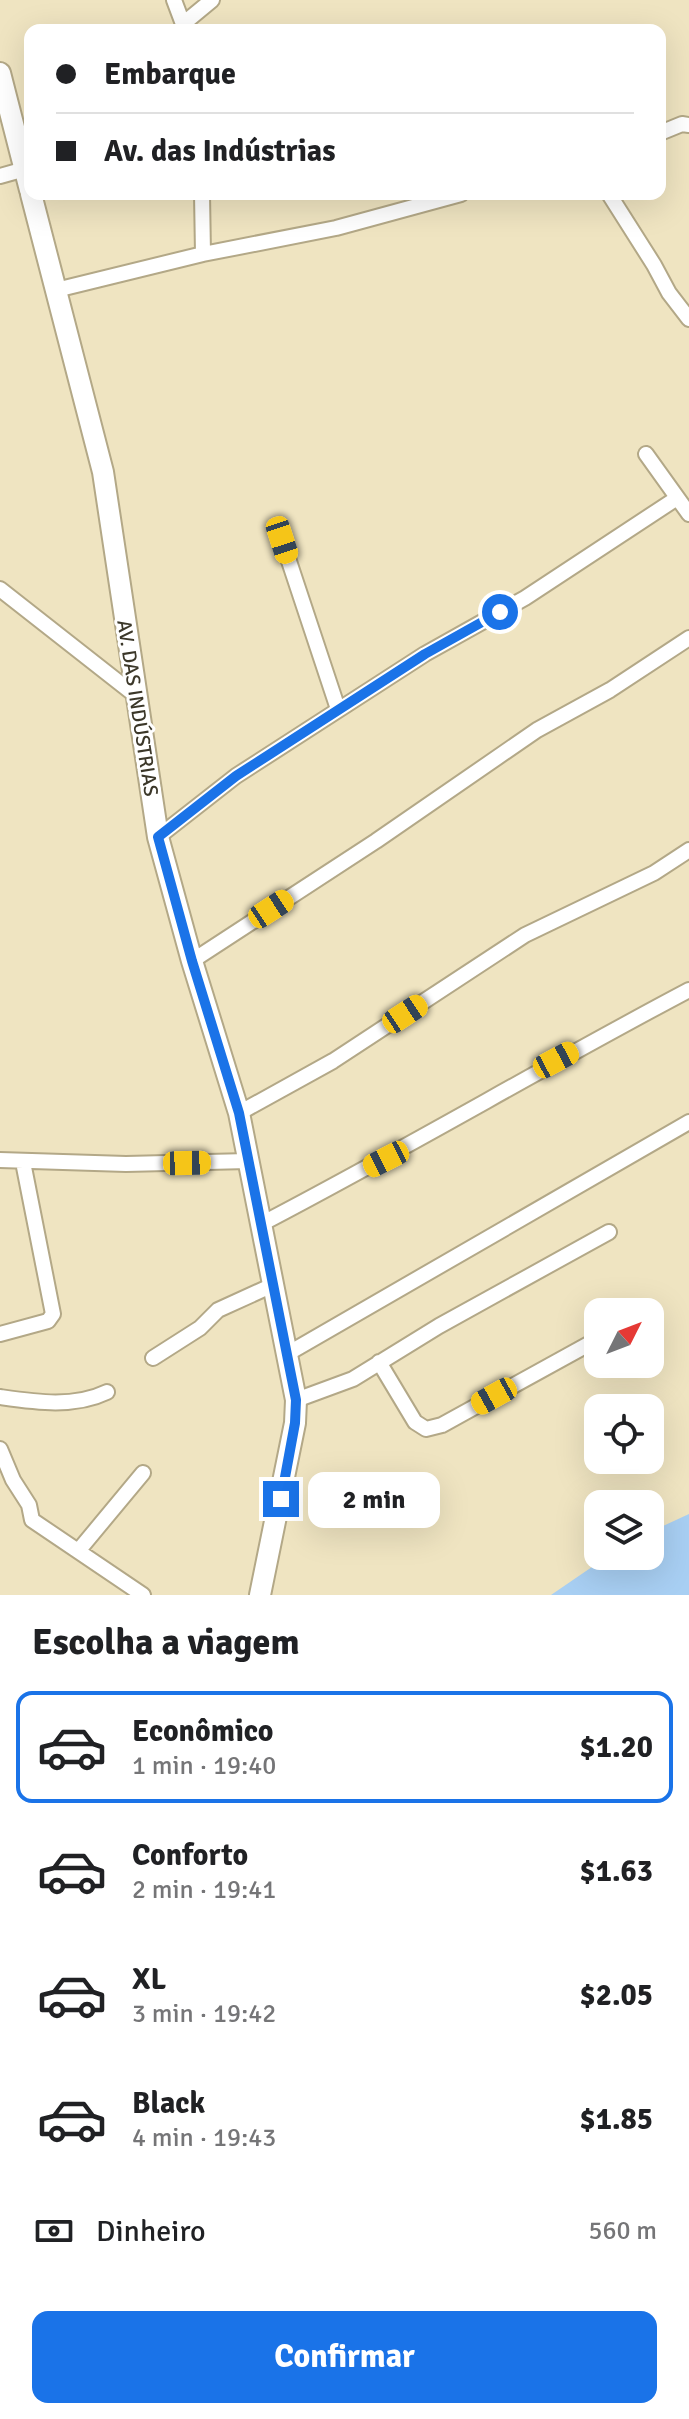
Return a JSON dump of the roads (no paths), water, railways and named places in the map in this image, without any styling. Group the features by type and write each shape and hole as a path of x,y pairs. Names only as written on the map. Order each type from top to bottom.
{"street":[{"path":"174,0 182,24"},
{"path":"186,24 212,0"},
{"name":"AV. DAS INDÚSTRIAS","path":"0,73 24,165"},
{"path":"666,131 682,124 689,125"},
{"path":"0,176 24,169"},
{"name":"AV. DAS INDÚSTRIAS","path":"32,200 103,472 158,837 239,1113 296,1400 295,1423 260,1595"},
{"path":"202,200 203,254"},
{"path":"56,290 203,254 336,228 439,200"},
{"path":"613,200 669,293 689,319"},
{"path":"646,454 689,514"},
{"path":"158,837 236,776 338,709 425,654 525,598 677,498"},
{"path":"282,540 338,709"},
{"path":"0,589 135,695"},
{"path":"192,961 376,841 537,730 610,690 689,638"},
{"path":"239,1113 333,1061 525,935 654,873 689,850"},
{"path":"261,1224 386,1159 556,1060 689,990"},
{"path":"287,1354 689,1122"},
{"path":"0,1160 126,1164 248,1161"},
{"path":"0,1334 48,1321 53,1314 23,1162"},
{"path":"296,1400 353,1379 609,1232"},
{"path":"153,1358 200,1328 218,1310 273,1285"},
{"path":"379,1362 415,1422 426,1429 442,1425 584,1347"},
{"path":"0,1397 32,1402 81,1401 107,1392"},
{"path":"0,1449 6,1482 29,1505 32,1520 143,1595"},
{"path":"79,1550 143,1473"}],"water":[{"path":"689,1514 689,1595 551,1595 588,1570 664,1570 664,1526"}]}
